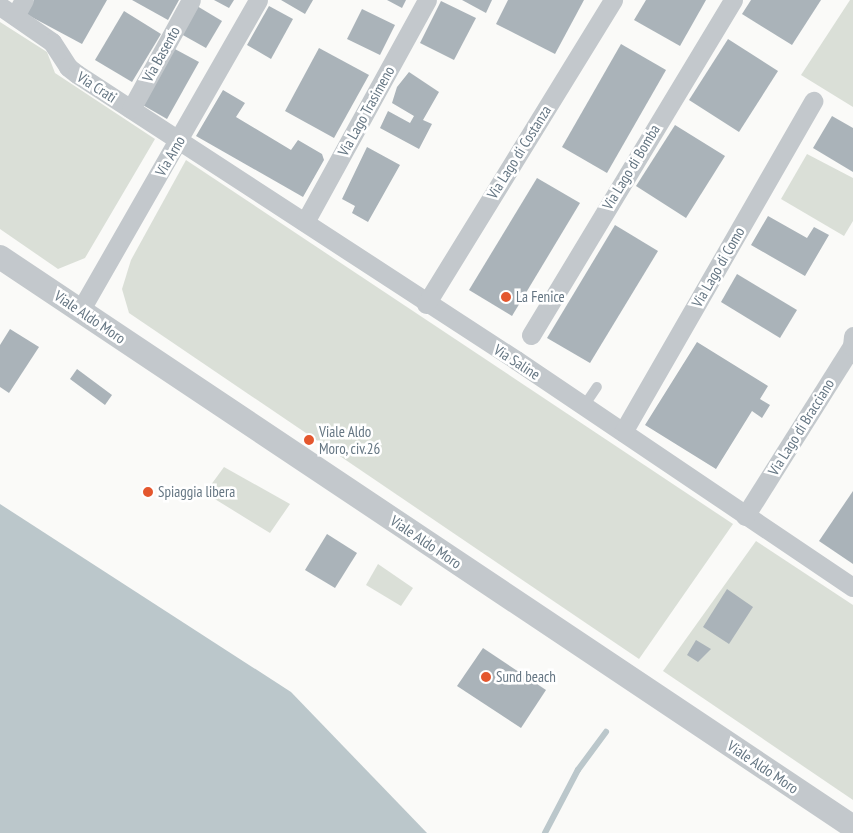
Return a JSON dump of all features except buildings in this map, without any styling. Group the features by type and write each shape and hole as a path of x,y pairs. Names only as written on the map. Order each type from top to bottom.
{"street":[{"name":"Via Basento","path":"131,109 191,0"},
{"name":"Via Arno","path":"80,310 258,0"},
{"name":"Via Lago Trasimeno","path":"305,222 427,0"},
{"name":"Via Lago di Costanza","path":"426,304 613,0"},
{"name":"Via Lago di Bomba","path":"531,335 733,0"},
{"name":"Via Crati","path":"13,7 52,42 68,67 178,141"},
{"name":"Via Lago di Como","path":"623,432 814,101"},
{"name":"Via Saline","path":"178,141 305,222 426,304 584,406 853,587"},
{"name":"Viale Aldo Moro","path":"0,258 853,827"},
{"name":"Via Lago di Bracciano","path":"746,516 852,346 853,336"}],"lane":[{"path":"584,406 597,387"}],"shaded area":[{"path":"850,0 853,0 853,107 801,75"},
{"path":"0,22 47,52 55,73 155,139 85,258 58,269 0,229"},
{"path":"807,154 853,178 853,221 844,236 781,199"},
{"path":"186,160 733,524 639,659 129,313 122,289 131,260"},
{"path":"224,467 290,504 270,533 205,493"},
{"path":"0,504 291,692 427,833 0,833"},
{"path":"756,541 853,605 853,800 663,671"},
{"path":"378,564 413,588 401,606 366,585"}],"waterway":[{"path":"545,833 578,770 606,732"}],"place":[{"name":"La Fenice","path":"506,297"},
{"name":"Viale Aldo Moro, civ.26","path":"309,440"},
{"name":"Spiaggia libera","path":"148,492"},
{"name":"Sund beach","path":"486,677"}]}
